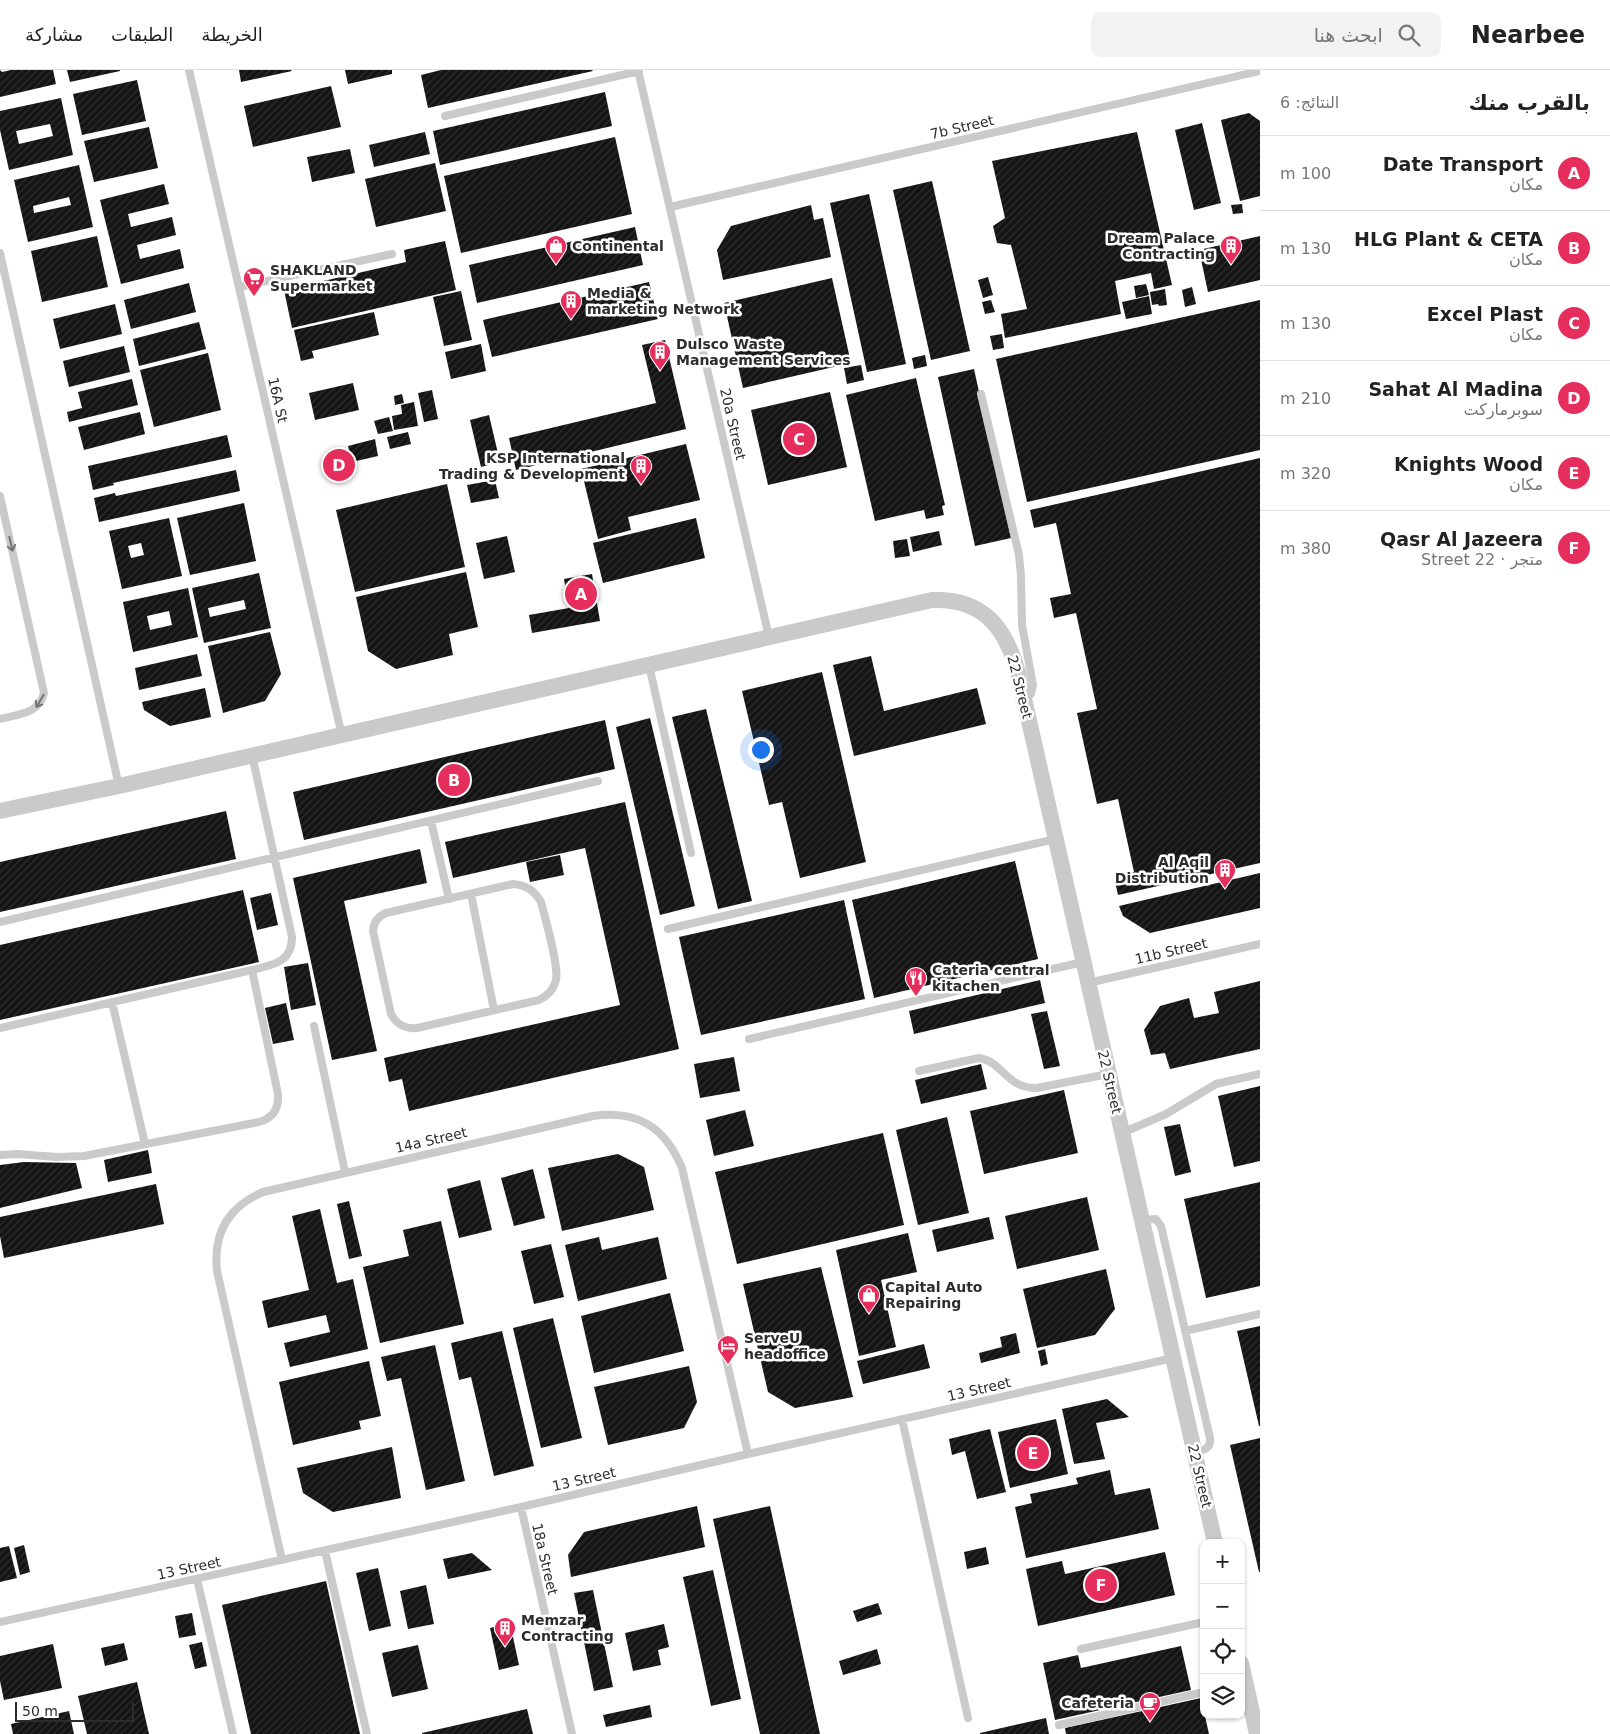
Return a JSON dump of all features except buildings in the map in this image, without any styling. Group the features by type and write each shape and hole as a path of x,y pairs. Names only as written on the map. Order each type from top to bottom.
{"street":[{"name":"22 Street","path":"769,637 932,600 954,600 977,608 996,624 1014,659 1214,1539"},
{"path":"0,812 342,736 769,637"},
{"path":"1245,1687 1257,1734"}],"lane":[{"name":"16A St","path":"189,70 342,736"},
{"path":"445,116 638,70"},
{"name":"20a Street","path":"638,70 769,637"},
{"name":"7b Street","path":"670,207 1260,71"},
{"path":"0,253 119,786"},
{"path":"239,287 392,254"},
{"path":"981,394 1019,555 1022,586 1022,624 1033,685 1031,694 1024,699"},
{"path":"0,496 44,693 40,704 35,709 0,719"},
{"path":"649,665 692,852"},
{"path":"0,1028 252,970 279,962 288,954 292,937 252,755"},
{"path":"0,922 598,781"},
{"path":"431,821 449,900"},
{"path":"668,929 1055,839"},
{"path":"513,884 533,890 541,902 557,971 555,985 545,997 539,1000 406,1028 397,1023 390,1014 373,932 375,922 386,913 470,894 513,884"},
{"path":"470,894 494,1010"},
{"name":"11b Street","path":"1088,983 1260,944"},
{"path":"749,1040 1083,962"},
{"path":"0,1155 71,1157 265,1120 275,1112 278,1106 278,1094 252,970"},
{"path":"112,1002 145,1144"},
{"path":"314,1026 345,1172"},
{"path":"919,1071 979,1058 996,1065 1017,1084 1037,1088 1108,1074"},
{"path":"1122,1133 1166,1114 1216,1084 1260,1074"},
{"name":"14a Street","path":"282,1560 217,1271 216,1249 222,1228 228,1218 253,1196 345,1172 593,1116 626,1115 641,1120 655,1128 676,1153 682,1168 748,1454"},
{"path":"1142,1220 1156,1219 1161,1226 1186,1331 1210,1442 1207,1449 1194,1452"},
{"path":"1186,1331 1260,1314"},
{"name":"13 Street","path":"0,1622 520,1507 1174,1358"},
{"path":"902,1419 968,1718"},
{"name":"18a Street","path":"520,1507 572,1734"},
{"path":"324,1551 367,1734"},
{"path":"197,1579 233,1734"},
{"path":"1082,1649 1200,1623"},
{"path":"1059,1725 1200,1693"}],"place":[{"name":"Continental","path":"556,265"},
{"name":"Dream Palace Contracting","path":"1231,265"},
{"name":"SHAKLAND Supermarket","path":"254,297"},
{"name":"Media & marketing Network","path":"571,320"},
{"name":"Dulsco Waste Management Services","path":"660,371"},
{"name":"Excel Plast","path":"799,439"},
{"name":"Sahat Al Madina","path":"339,465"},
{"name":"KSP International Trading & Development","path":"641,485"},
{"name":"Date Transport","path":"581,594"},
{"name":"HLG Plant & CETA","path":"454,780"},
{"name":"Al Aqil Distribution","path":"1225,889"},
{"name":"Cateria central kitachen","path":"916,997"},
{"name":"Capital Auto Repairing","path":"869,1314"},
{"name":"ServeU headoffice","path":"728,1365"},
{"name":"Knights Wood","path":"1033,1453"},
{"name":"Qasr Al Jazeera","path":"1101,1585"},
{"name":"Memzar Contracting","path":"505,1647"},
{"name":"Cafeteria","path":"1150,1722"}]}
